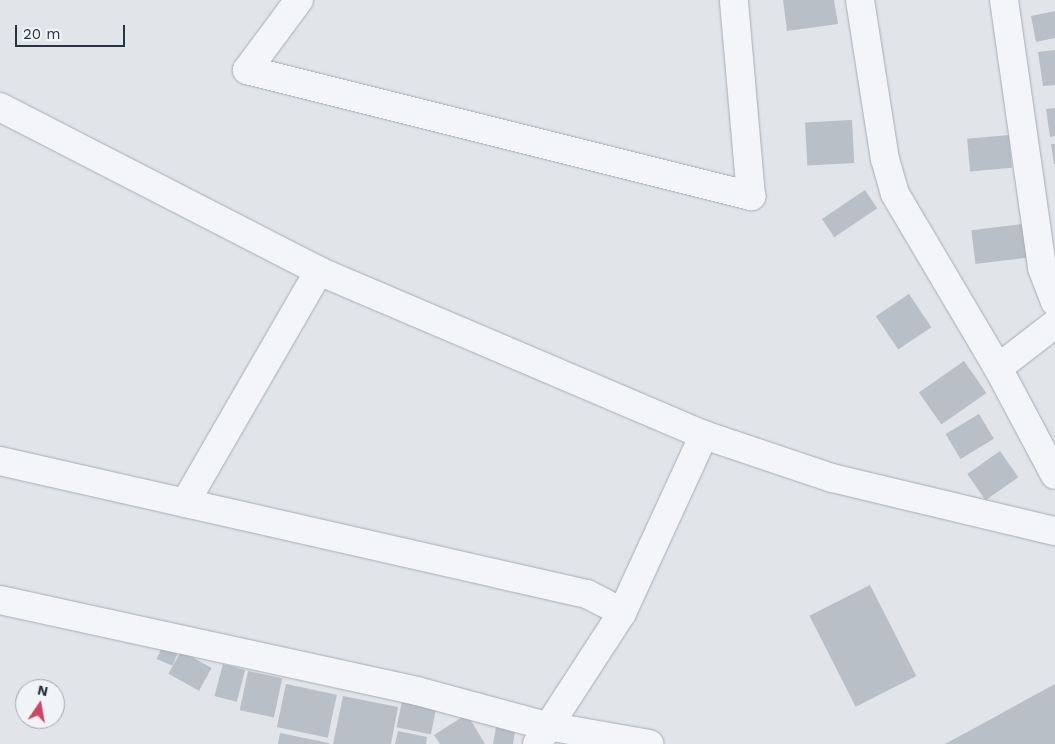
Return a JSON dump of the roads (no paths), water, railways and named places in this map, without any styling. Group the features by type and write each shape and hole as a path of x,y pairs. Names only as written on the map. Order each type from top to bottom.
{"street":[{"path":"299,0 248,70 751,196 734,0"},
{"path":"860,0 885,159 895,194 998,368 1051,463"},
{"path":"1004,0 1055,302"},
{"path":"0,107 319,271 704,435 832,478 1055,531"},
{"path":"185,503 319,271"},
{"path":"998,368 1055,324"},
{"path":"542,735 622,613 704,435"},
{"path":"0,461 587,594 622,613"},
{"path":"0,600 417,691 542,735 649,744"}]}
